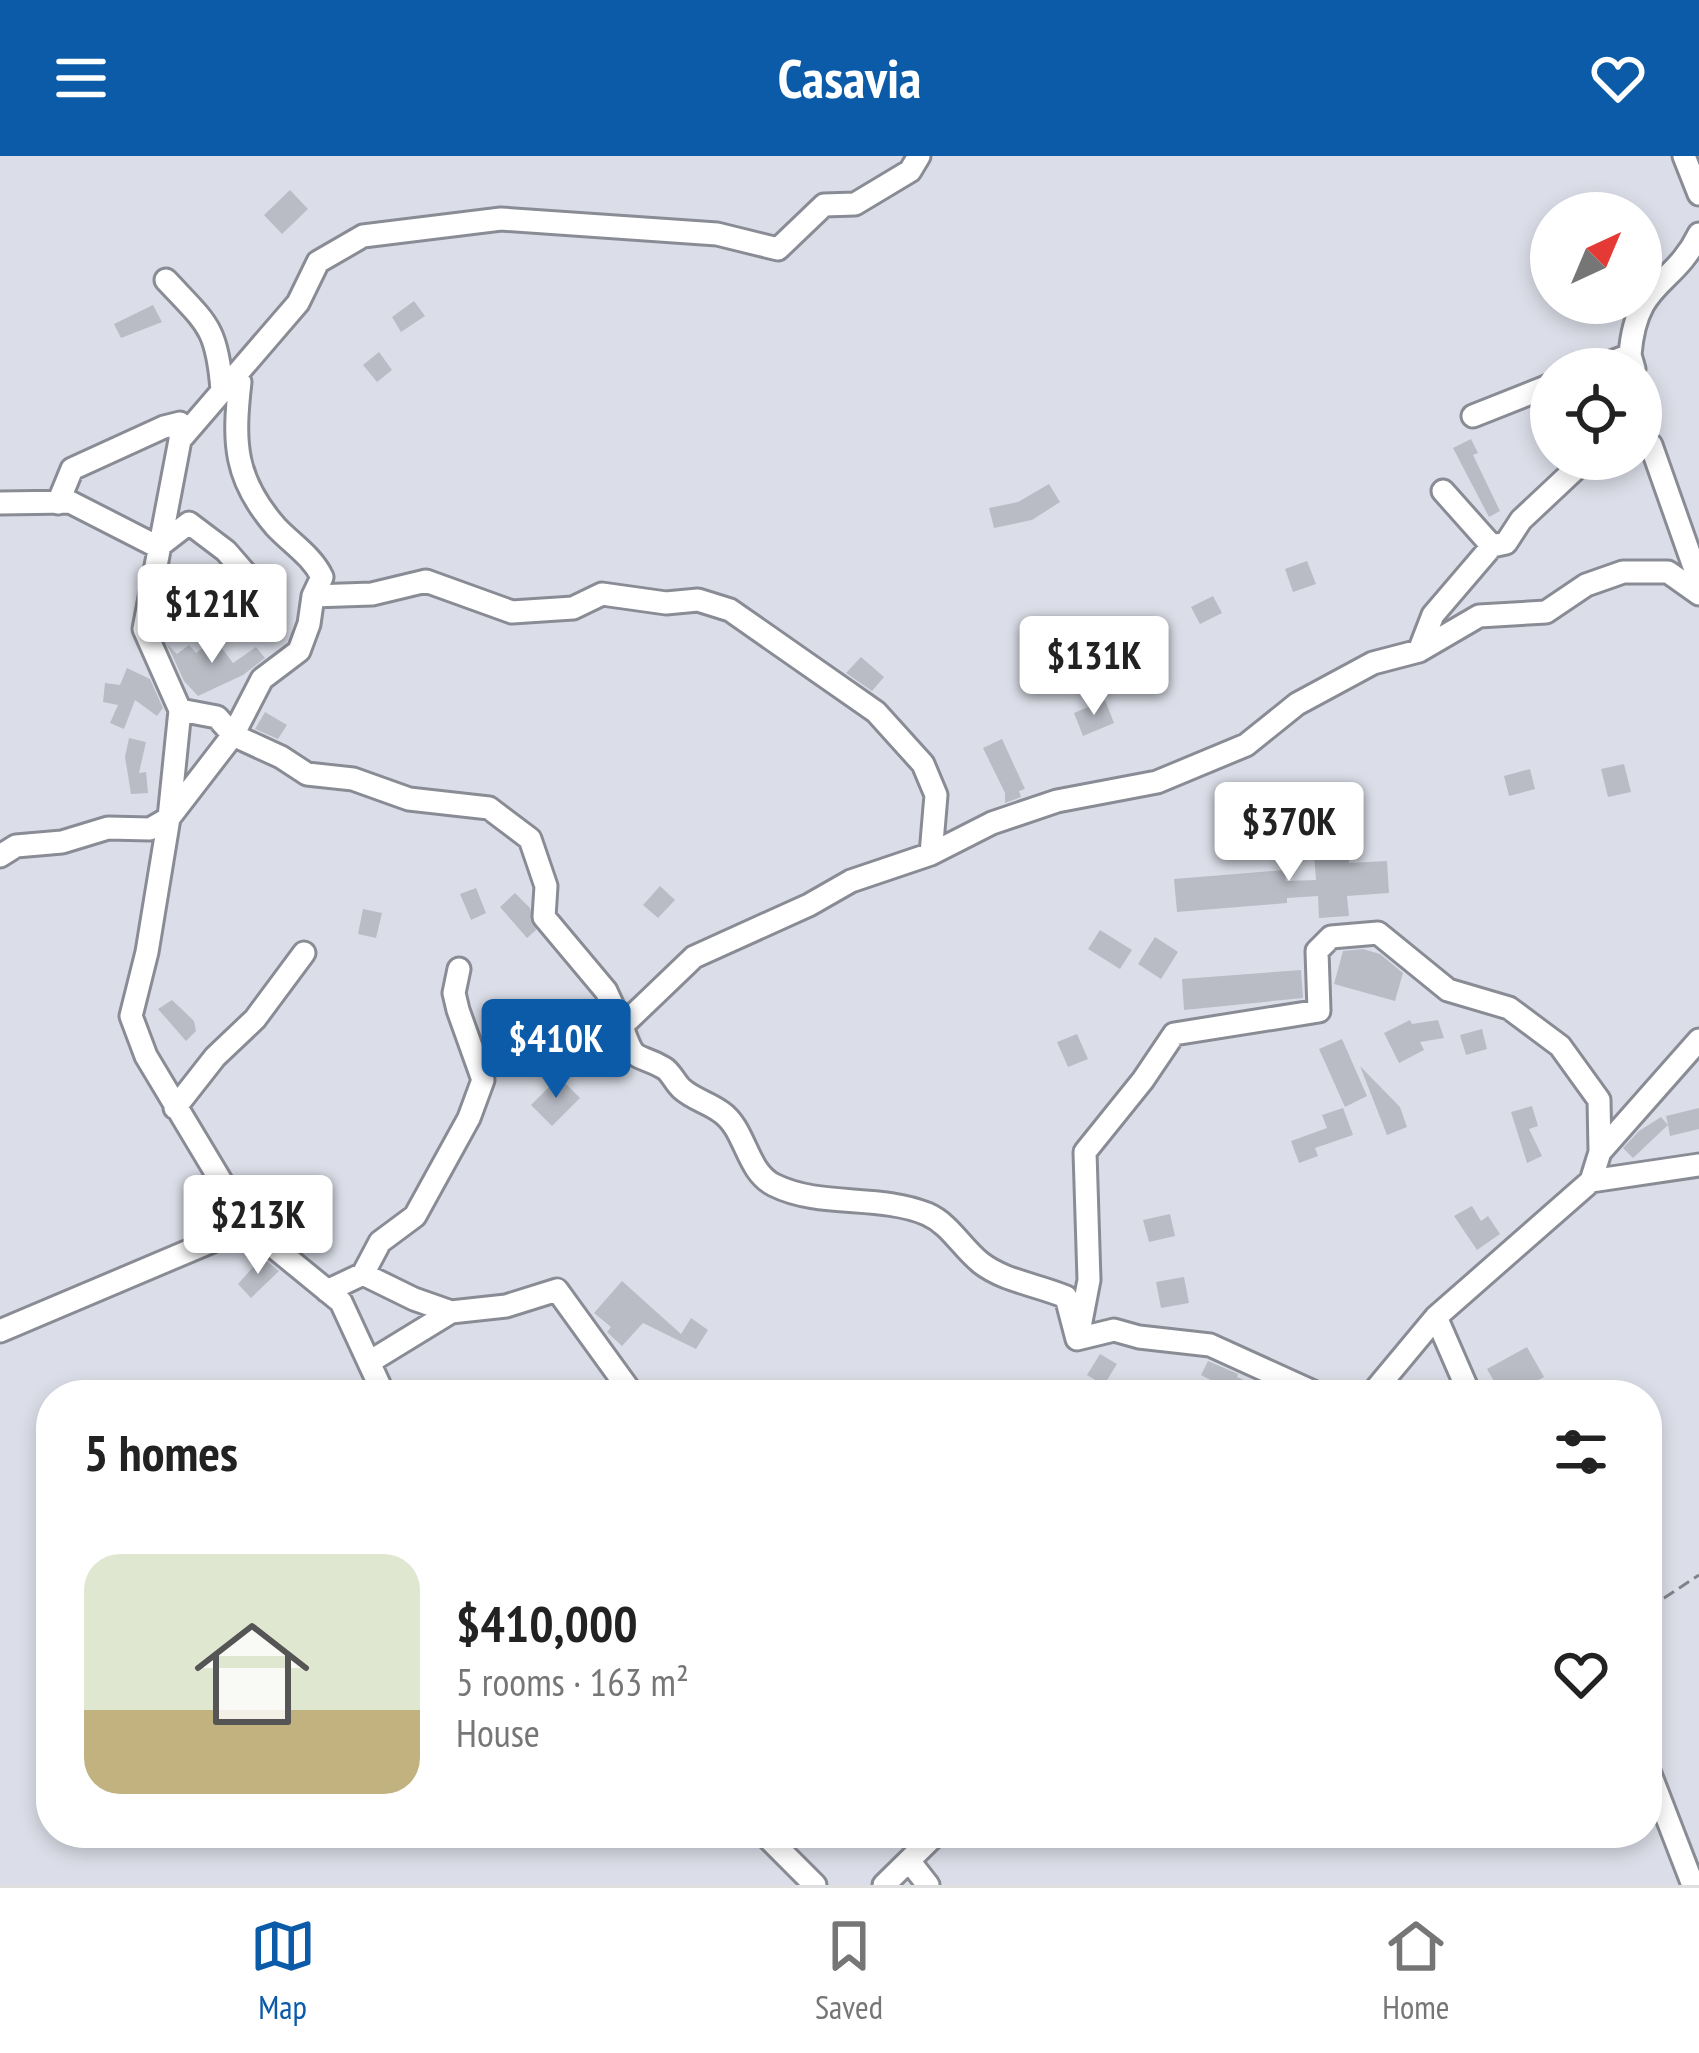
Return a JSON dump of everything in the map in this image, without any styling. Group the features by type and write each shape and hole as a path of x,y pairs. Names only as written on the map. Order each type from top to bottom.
{"street":[{"path":"180,440 298,303 318,262 363,236 501,219 717,234 778,249 824,206 855,204 910,171 919,156"},
{"path":"1684,156 1699,194"},
{"path":"1632,348 1633,320 1654,285 1696,244"},
{"path":"166,280 206,321 218,348 222,390"},
{"path":"0,856 16,846 62,842 109,828 150,829 170,818 232,735 262,679 299,651 322,578 246,486 234,421 240,382 222,390"},
{"path":"1473,416 1530,394"},
{"path":"58,503 72,469 180,423 144,629 180,710 170,818 131,1016 146,1056 248,1226 340,1302 378,1380"},
{"path":"1662,476 1699,581"},
{"path":"1419,651 1433,615 1492,546 1506,543 1521,520 1564,480"},
{"path":"1443,491 1492,546"},
{"path":"0,503 70,502 158,547"},
{"path":"158,547 189,523 226,551 252,581"},
{"path":"573,1062 622,1026 694,957 851,881 931,854 992,823 1057,801 1157,782 1246,745 1297,704 1372,663 1419,651 1479,616 1546,612 1586,586 1623,572 1668,572 1699,594"},
{"path":"313,596 372,594 426,580 512,612 573,608 602,594 666,604 698,600 730,610 877,712 922,764 936,795 931,854"},
{"path":"180,710 217,716 232,735 307,774 352,779 409,799 489,808 530,839 546,886 544,917 606,991 629,1049 643,1062 666,1069 682,1090 722,1112 769,1183 930,1215 982,1264 1066,1297 1077,1339"},
{"path":"1077,1339 1089,1280 1085,1152 1089,1143 1103,1132 1174,1034 1319,1011 1317,951 1331,937 1378,933 1448,990 1509,1008 1560,1046 1599,1100 1600,1152 1591,1181 1436,1318 1384,1380"},
{"path":"175,1108 215,1057 255,1019 304,952"},
{"path":"327,1291 363,1274 380,1242 415,1216 470,1118 483,1080 454,994 459,969"},
{"path":"1600,1152 1699,1040"},
{"path":"1591,1181 1699,1165"},
{"path":"0,1331 248,1226"},
{"path":"363,1274 451,1312"},
{"path":"371,1361 451,1312 506,1306 557,1290 622,1380"},
{"path":"1436,1318 1463,1380"},
{"path":"1077,1339 1114,1330 1210,1345 1287,1380"},
{"path":"1662,1805 1693,1885"},
{"path":"778,1848 815,1885"},
{"path":"884,1885 924,1848"},
{"path":"910,1862 928,1885"}],"path":[{"path":"1662,1599 1699,1576"}],"building":[{"path":"290,190 308,209 282,234 264,215"},
{"path":"414,301 425,316 401,332 392,317"},
{"path":"153,305 162,322 121,338 114,324"},
{"path":"379,352 392,370 377,382 363,365"},
{"path":"1471,439 1478,453 1473,455 1500,511 1489,517 1453,448"},
{"path":"1049,484 1060,502 1032,520 994,528 989,508 1018,502"},
{"path":"1307,561 1316,584 1293,592 1285,569"},
{"path":"1213,596 1222,613 1200,624 1191,607"},
{"path":"215,639 233,663 256,647 265,658 243,675 198,696 184,681 167,644 177,654 189,645 196,653"},
{"path":"861,657 884,677 872,691 846,673"},
{"path":"127,668 150,679 163,708 157,716 135,700 124,729 110,723 118,705 103,702 105,683 120,685"},
{"path":"1105,700 1114,723 1083,736 1074,713"},
{"path":"265,712 287,725 278,739 255,729"},
{"path":"129,738 146,742 139,773 146,772 148,793 131,794 125,757"},
{"path":"1002,739 1025,789 1019,791 1021,797 1005,803 1005,793 983,748"},
{"path":"1624,764 1631,792 1608,797 1601,769"},
{"path":"1530,769 1535,789 1509,796 1504,776"},
{"path":"1347,838 1349,863 1387,861 1389,893 1347,896 1349,916 1319,918 1318,896 1177,912 1174,879 1285,870 1286,881 1316,880 1313,840"},
{"path":"660,886 675,900 658,918 643,905"},
{"path":"476,888 486,913 471,920 460,894"},
{"path":"515,893 530,908 536,930 527,938 500,907"},
{"path":"363,909 382,913 376,938 358,934"},
{"path":"1100,930 1132,950 1120,969 1088,949"},
{"path":"1155,937 1178,952 1161,979 1138,964"},
{"path":"1363,949 1380,954 1403,973 1395,1001 1334,984 1343,951"},
{"path":"1301,970 1303,998 1184,1010 1182,979"},
{"path":"172,1000 194,1021 196,1031 186,1041 158,1009"},
{"path":"1410,1020 1412,1024 1438,1020 1444,1038 1420,1042 1424,1050 1399,1063 1384,1033"},
{"path":"1482,1029 1487,1049 1466,1055 1460,1035"},
{"path":"1077,1034 1088,1059 1068,1067 1057,1042"},
{"path":"1342,1039 1367,1096 1345,1107 1319,1049"},
{"path":"1360,1066 1400,1107 1407,1127 1387,1135"},
{"path":"559,1077 580,1098 552,1126 531,1105"},
{"path":"1532,1106 1538,1126 1529,1129 1542,1156 1527,1163 1511,1112"},
{"path":"1343,1108 1353,1135 1315,1148 1318,1156 1299,1163 1291,1141 1327,1128 1322,1115"},
{"path":"1699,1108 1699,1129 1670,1136 1666,1116"},
{"path":"1661,1117 1668,1125 1633,1158 1623,1148"},
{"path":"1472,1206 1481,1221 1488,1216 1500,1234 1477,1250 1454,1216"},
{"path":"1170,1214 1175,1236 1149,1242 1143,1220"},
{"path":"262,1257 279,1271 251,1298 238,1284"},
{"path":"1184,1277 1189,1303 1161,1308 1156,1282"},
{"path":"622,1281 681,1334 691,1318 708,1330 696,1349 643,1323 622,1346 607,1332 611,1327 594,1313"},
{"path":"1527,1347 1544,1377 1493,1380 1487,1369"},
{"path":"1100,1354 1117,1364 1107,1380 1087,1375"},
{"path":"1208,1361 1244,1380 1210,1380 1201,1375"}]}
